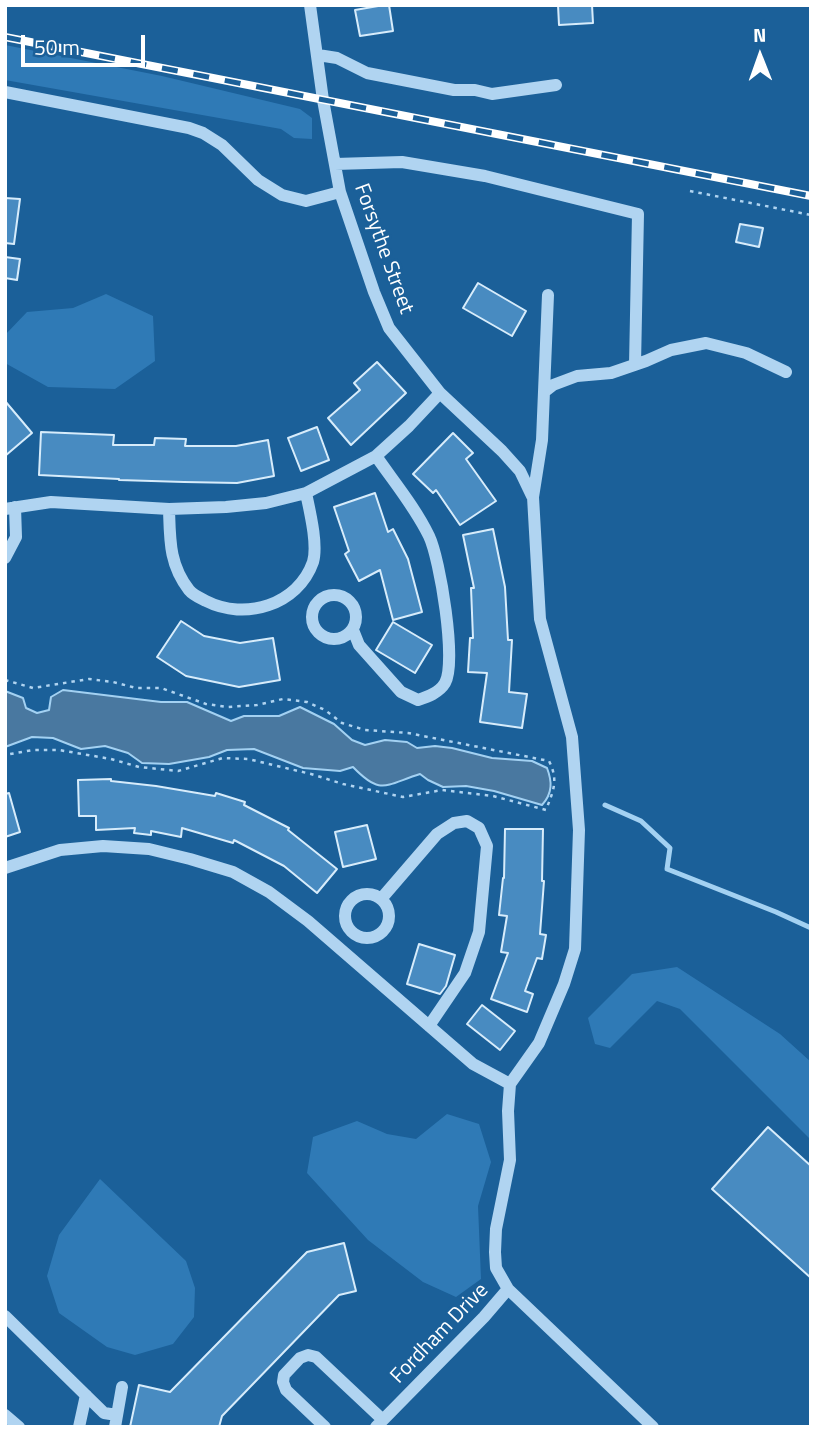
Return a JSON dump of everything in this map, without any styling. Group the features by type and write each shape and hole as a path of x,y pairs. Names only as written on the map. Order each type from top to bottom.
{"street":[{"name":"Forsythe Street","path":"310,5 323,100 340,192 389,328 440,393 520,471 533,497"},
{"path":"318,55 337,58 367,73 454,90 475,90 492,94 556,85"},
{"path":"5,92 190,128 222,145 258,180 282,195 306,201 340,192"},
{"path":"335,163 414,163 485,176 638,214 635,365"},
{"path":"509,1289 496,1268 495,1252 496,1229 510,1160 510,1084 539,1042 564,984 575,949 579,830 572,737 540,619 533,497 542,440 548,295"},
{"path":"544,392 578,376 611,373 671,350 706,343 746,353 786,372"},
{"path":"5,558 16,537 10,508 51,502 169,509 226,507 253,505 306,494 376,456 440,393"},
{"path":"353,630 359,645 401,692 418,700 432,695 445,684 449,663 448,635 438,560 418,516 376,456"},
{"path":"169,509 170,545 176,570 191,593 214,605 246,611 271,606 292,593 305,579 314,560 314,533 306,494"},
{"path":"299,585 319,601"},
{"path":"332,595 348,600 356,613 353,630 341,638 333,639 319,633 312,620 319,601 332,595"},
{"path":"381,899 438,834 454,823 467,821 479,828 487,845 479,932 465,973 429,1026"},
{"path":"5,867 60,850 103,846 149,849 233,872 269,892 308,921 473,1065 510,1084"},
{"path":"366,894 381,899 389,915 385,929 373,938 365,939 351,932 344,918 349,903 366,894"},
{"path":"340,947 351,932"},
{"name":"Fordham Drive","path":"380,1423 509,1289 653,1427"},
{"path":"5,1316 104,1413 116,1421 122,1387"},
{"path":"325,1427 286,1390 283,1382 284,1375 300,1358 308,1355 316,1357 380,1423"},
{"path":"79,1427 86,1395"},
{"path":"5,1415 19,1427"}],"path":[{"path":"690,191 811,215"},
{"path":"5,680 33,688 89,679 136,688 160,688 206,704 227,707 257,705 283,699 307,702 325,710 342,723 365,730 408,733 549,761 554,771 555,785 546,810 493,796 442,790 403,797 248,759 223,758 178,771 139,767 59,750 33,750 5,755"}],"shaded area":[{"path":"5,45 162,76 300,109 312,118 312,139 294,138 281,129 5,80"},
{"path":"106,294 153,316 155,361 115,389 48,387 5,363 5,335 27,312 73,308"},
{"path":"63,690 161,702 187,702 231,721 244,716 279,716 300,707 334,724 352,740 365,745 385,740 407,742 417,748 435,746 492,758 532,761 547,768 551,782 550,791 542,805 494,791 466,786 443,787 420,774 384,786 370,782 353,767 340,771 303,768 254,749 227,750 209,757 169,764 142,763 128,753 105,746 81,749 53,738 32,737 5,747 5,691 23,698 26,708 37,713 49,710 51,697"},
{"path":"677,967 780,1034 811,1062 811,1140 680,1009 657,1001 610,1048 595,1044 588,1018 632,974"},
{"path":"447,1114 479,1124 491,1162 478,1206 481,1279 456,1297 423,1282 368,1240 307,1173 313,1137 357,1121 387,1134 416,1139"},
{"path":"100,1179 186,1261 195,1288 194,1317 173,1344 135,1355 107,1347 59,1313 47,1276 59,1235"}],"building":[{"path":"389,5 393,31 360,36 355,10"},
{"path":"558,5 592,5 593,23 559,25"},
{"path":"5,198 20,199 14,244 5,243"},
{"path":"740,224 763,228 759,247 736,242"},
{"path":"5,257 20,259 17,280 5,278"},
{"path":"478,283 526,311 512,336 463,308"},
{"path":"377,362 406,393 351,445 328,418 360,390 354,383"},
{"path":"5,401 32,433 5,456"},
{"path":"317,427 329,460 301,471 288,438"},
{"path":"41,432 114,435 113,445 154,445 155,438 186,439 185,446 236,446 268,440 274,476 237,483 39,475"},
{"path":"453,433 473,453 466,459 496,501 460,525 436,490 433,493 413,474"},
{"path":"375,493 388,532 393,529 408,559 422,612 393,620 380,570 359,581 345,554 349,551 334,507"},
{"path":"493,529 505,587 508,640 512,640 509,692 527,694 522,728 480,722 487,673 468,672 470,638 473,638 471,588 474,588 463,535"},
{"path":"181,621 204,636 240,643 273,638 280,680 239,687 186,676 157,657"},
{"path":"393,622 432,645 415,673 376,650"},
{"path":"111,779 215,796 216,793 245,802 244,805 289,828 288,830 337,869 317,893 284,866 234,840 233,843 182,828 181,837 151,831 151,835 134,833 135,828 96,830 96,816 79,816 78,780"},
{"path":"9,793 20,832 5,837 5,794"},
{"path":"367,825 376,859 343,867 335,832"},
{"path":"505,829 543,829 544,881 540,934 546,935 542,959 537,958 525,991 533,994 527,1012 491,999 508,953 501,952 507,916 499,915 504,878"},
{"path":"419,944 455,955 446,986 440,994 407,984"},
{"path":"482,1005 515,1031 500,1050 467,1024"},
{"path":"768,1127 811,1166 811,1278 712,1189"},
{"path":"344,1243 356,1291 339,1295 222,1416 219,1427 130,1427 139,1385 170,1392 307,1252"}],"waterway":[{"path":"605,805 641,821 670,848 667,869 811,928"}],"railway":[{"path":"5,37 811,196"}]}
